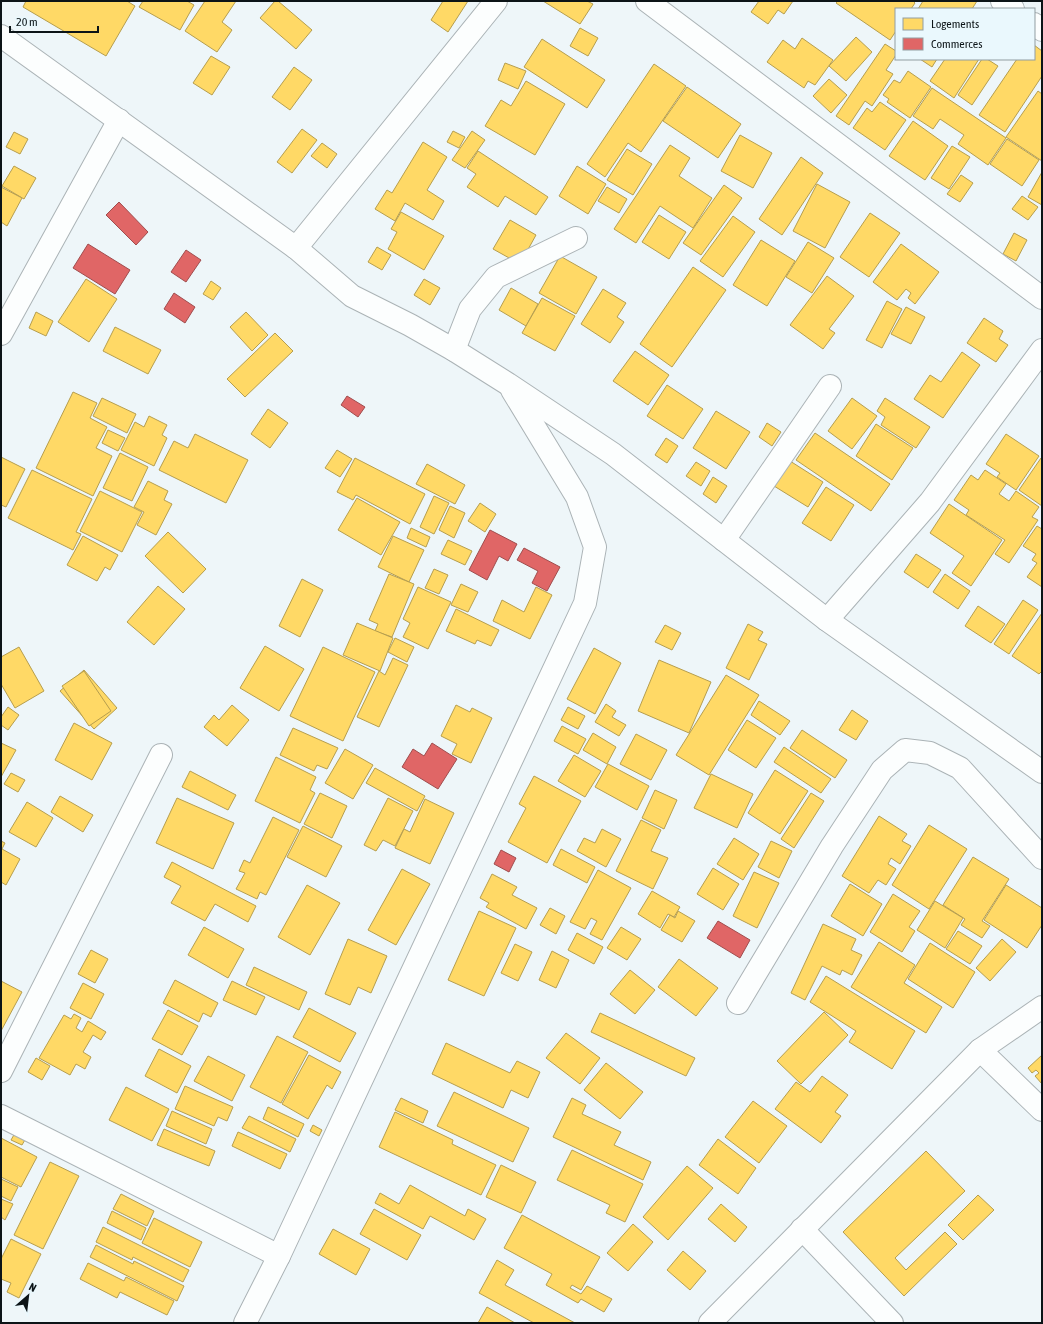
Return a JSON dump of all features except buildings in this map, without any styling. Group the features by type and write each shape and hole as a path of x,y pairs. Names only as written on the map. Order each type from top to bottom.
{"street":[{"path":"296,248 496,1"},
{"path":"647,1 1042,298"},
{"path":"1002,1 1012,8"},
{"path":"1,36 296,248 352,296 410,325 454,350 613,454 827,620 1042,772"},
{"path":"1,334 119,120"},
{"path":"454,350 470,309 496,277 576,238"},
{"path":"827,620 930,502 1042,350"},
{"path":"245,1323 279,1256 585,603 595,548 585,518 577,497 508,384"},
{"path":"724,540 830,386"},
{"path":"738,1003 840,833 882,770 905,750 930,753 960,768 1042,858"},
{"path":"1,1071 161,755"},
{"path":"710,1323 980,1050 1042,1007"},
{"path":"980,1050 1042,1110"},
{"path":"1,1116 279,1256"},
{"path":"802,1229 892,1323"}]}
